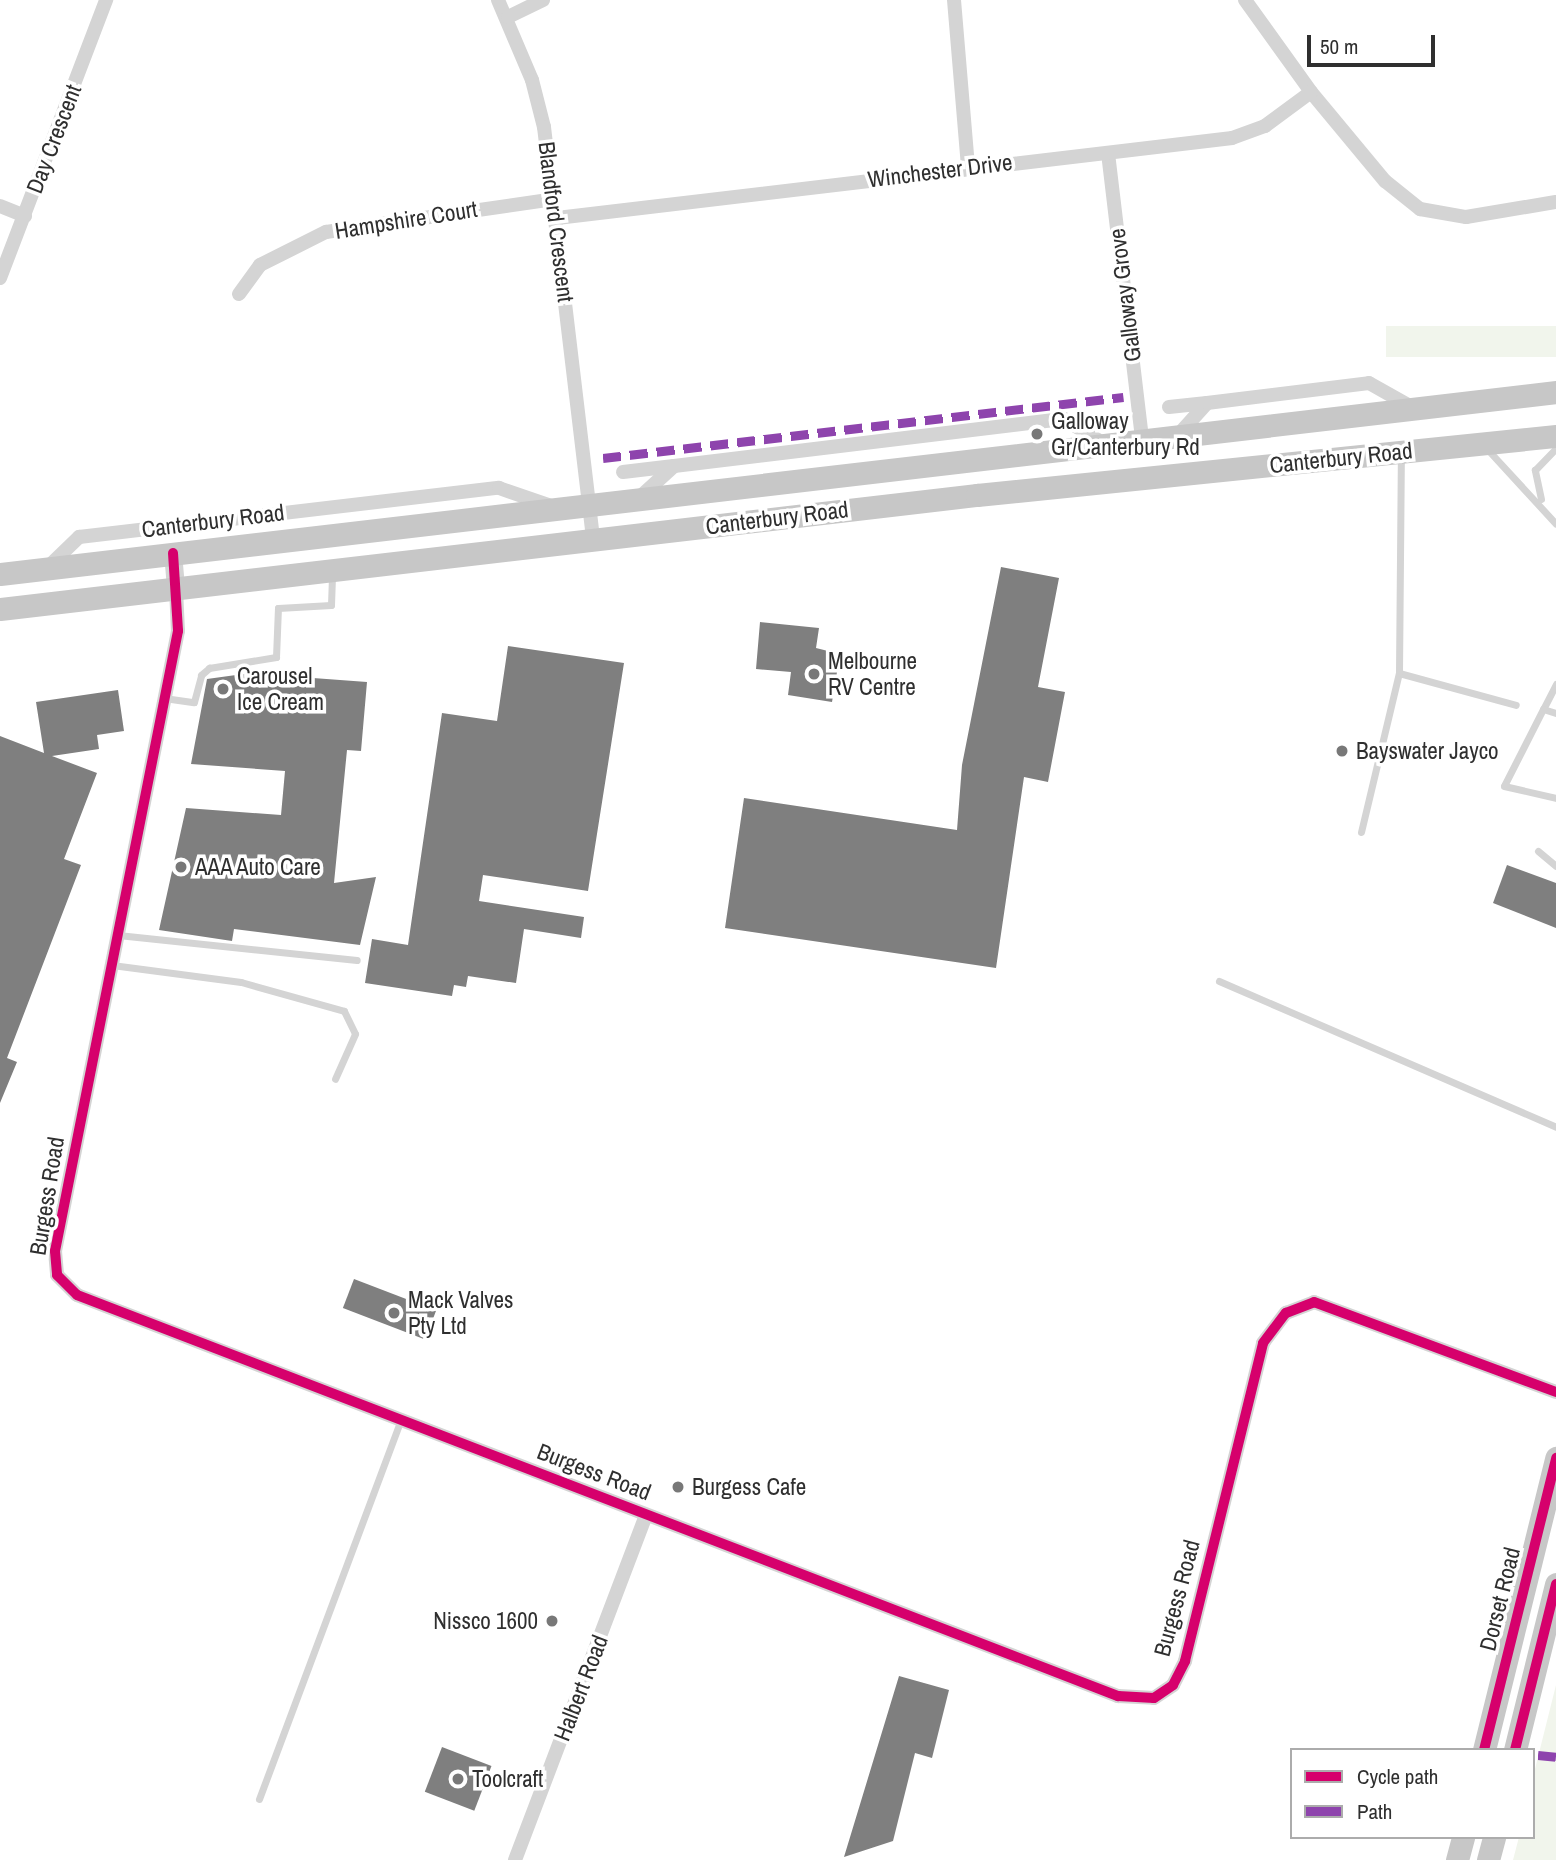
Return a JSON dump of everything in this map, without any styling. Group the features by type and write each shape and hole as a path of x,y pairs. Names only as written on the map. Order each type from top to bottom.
{"main road":[{"name":"Canterbury Road","path":"0,574 1409,406 1556,392"},
{"name":"Canterbury Road","path":"0,610 598,538 1556,436"},
{"path":"1142,438 1146,478"},
{"name":"Dorset Road","path":"1484,1748 1556,1458"},
{"path":"1515,1748 1556,1584"},
{"path":"1457,1860 1462,1839"},
{"path":"1488,1860 1493,1839"}],"street":[{"name":"Day Crescent","path":"0,278 106,0"},
{"name":"Blandford Crescent","path":"498,0 508,17 532,80 557,218 598,538"},
{"path":"508,17 543,0"},
{"path":"954,0 968,167"},
{"path":"1245,0 1311,92 1385,181 1420,209 1466,217 1556,202"},
{"name":"Winchester Drive","path":"557,218 968,167 1232,138 1265,126 1311,92"},
{"name":"Galloway Grove","path":"1108,153 1142,438"},
{"name":"Hampshire Court","path":"239,294 260,265 326,232 554,199"},
{"path":"0,206 25,216"},
{"name":"Canterbury Road","path":"1169,407 1369,383 1409,406"},
{"path":"1180,433 1208,402"},
{"path":"624,472 1064,419 1103,443"},
{"path":"639,498 674,466"},
{"name":"Canterbury Road","path":"46,569 79,537 499,488 556,508"},
{"name":"Burgess Road","path":"173,553 178,631 55,1251 57,1275 77,1295 1118,1696 1154,1698 1174,1685 1185,1661 1263,1343 1286,1313 1314,1302 1556,1392"},
{"name":"Halbert Road","path":"515,1860 646,1515"}],"lane":[{"path":"1477,444 1542,503 1556,524"},
{"path":"1542,503 1535,470 1556,448"},
{"path":"1361,832 1399,673 1401,452"},
{"path":"164,698 194,702 201,675 209,668 276,657 278,608 331,605 333,570"},
{"path":"1399,673 1516,705"},
{"path":"1556,684 1504,786 1556,798"},
{"path":"1543,709 1556,713"},
{"path":"1538,852 1556,866"},
{"path":"118,935 357,960"},
{"path":"112,965 241,982 344,1011 355,1034 335,1079"},
{"path":"1219,981 1556,1127"},
{"path":"259,1799 401,1420"}],"shaded area":[{"path":"1386,326 1556,326 1556,357 1386,357"},
{"path":"1556,1685 1556,1860 1513,1860 1518,1839 1535,1839 1535,1769"}],"building":[{"path":"1001,567 1059,578 1038,687 1065,692 1048,782 1024,777 996,968 725,928 744,798 957,830 962,765"},
{"name":"Melbourne RV Centre","path":"760,622 819,628 816,648 840,654 832,702 788,695 791,672 756,669"},
{"path":"508,646 624,663 588,891 483,875 479,901 584,917 581,938 524,929 516,983 468,976 466,987 454,985 452,996 365,983 372,939 408,945 442,713 497,721"},
{"path":"286,668 286,676 367,682 361,751 347,750 334,883 376,877 360,945 234,929 232,941 159,930 186,808 281,815 285,771 191,764 207,679"},
{"path":"118,690 124,731 97,735 99,749 52,756 97,773 64,859 81,865 7,1058 17,1062 0,1103 0,736 44,753 36,702"},
{"path":"1507,865 1556,883 1556,928 1493,903"},
{"path":"354,1279 436,1311 425,1339 343,1308"},
{"path":"899,1676 949,1690 932,1758 915,1753 893,1841 844,1857"},
{"name":"Toolcraft","path":"442,1747 491,1766 474,1811 425,1792"}],"marked path":[{"path":"603,458 1123,397"},
{"path":"1538,1755 1556,1757"}],"cycle path":[{"path":"173,553 178,631 55,1251 57,1275 77,1295 1118,1696 1154,1698 1173,1685 1185,1661 1263,1343 1286,1313 1314,1302 1556,1392"},
{"path":"1484,1748 1556,1458"},
{"path":"1515,1748 1556,1584"}],"place":[{"name":"Galloway Gr/Canterbury Rd","path":"1037,434"},
{"name":"Melbourne RV Centre","path":"814,674"},
{"name":"Carousel Ice Cream","path":"223,689"},
{"name":"Bayswater Jayco","path":"1342,751"},
{"name":"AAA Auto Care","path":"181,867"},
{"name":"Mack Valves Pty Ltd","path":"394,1313"},
{"name":"Burgess Cafe","path":"678,1487"},
{"name":"Nissco 1600","path":"552,1621"},
{"name":"Toolcraft","path":"458,1779"}]}
